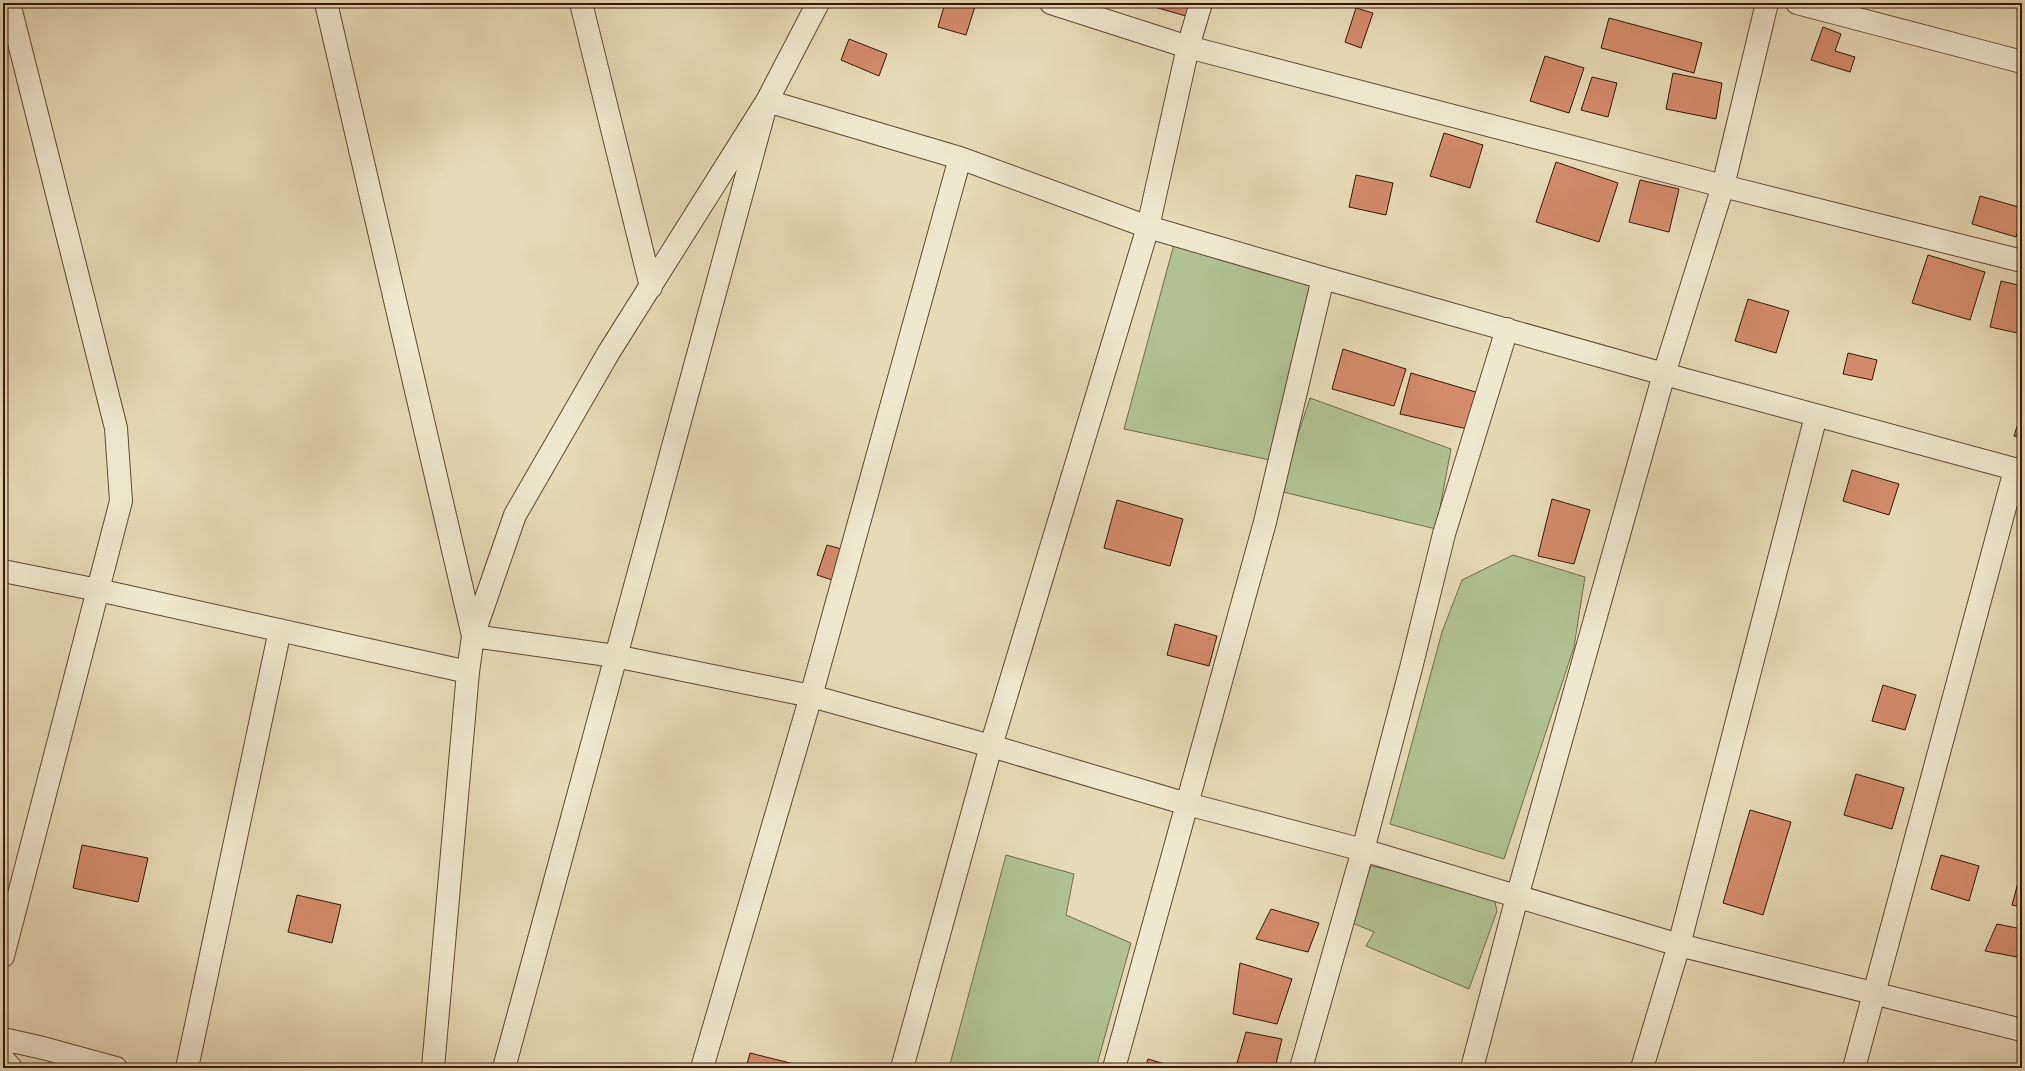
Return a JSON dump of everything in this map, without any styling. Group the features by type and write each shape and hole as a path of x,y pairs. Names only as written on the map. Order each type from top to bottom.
{"street":[{"path":"3,956 121,501 116,428 9,3"},
{"path":"326,3 473,636"},
{"path":"581,3 651,287"},
{"path":"433,1068 468,672 473,636 515,515 609,352 767,101 818,3"},
{"path":"1050,3 1188,47 1723,186 2022,261"},
{"path":"902,1068 991,746 1148,226 1188,47 1201,3"},
{"path":"1472,1068 1517,897 1664,374 1723,186 1767,3"},
{"path":"1797,3 2022,62"},
{"path":"767,101 960,158 1148,226 1323,278 1816,416 2019,470 1854,1068"},
{"path":"504,1068 767,101"},
{"path":"702,1068 811,696 960,158"},
{"path":"1114,1068 1266,522 1323,278"},
{"path":"1301,1068 1363,850 1411,668 1444,534 1507,329"},
{"path":"1642,1068 1679,945 1816,416"},
{"path":"3,571 98,590 468,672"},
{"path":"187,1068 280,630"},
{"path":"473,636 615,656 811,696 991,746 1187,804 1363,850 1679,945 2022,1030"},
{"path":"3,1039 43,1048 116,1068"},
{"path":"3,1060 11,1068"}],"green space":[{"path":"1177,233 1317,279 1270,460 1124,429"},
{"path":"1310,398 1451,449 1436,529 1279,491"},
{"path":"1513,555 1585,577 1574,647 1504,859 1390,824 1442,632 1462,580"},
{"path":"1006,855 1074,874 1066,915 1131,943 1096,1068 949,1068"},
{"path":"1371,866 1493,893 1497,911 1469,989 1366,946 1374,932 1350,922"}],"building":[{"path":"945,3 976,3 966,35 938,27"},
{"path":"1152,3 1190,3 1186,16 1151,6"},
{"path":"1356,8 1373,13 1361,48 1345,42"},
{"path":"1609,18 1702,43 1694,73 1601,48"},
{"path":"1823,27 1841,34 1835,51 1855,57 1850,72 1811,60"},
{"path":"849,39 887,54 879,76 841,60"},
{"path":"1545,56 1584,68 1569,113 1530,101"},
{"path":"1673,73 1722,83 1716,119 1666,109"},
{"path":"1592,77 1617,83 1608,117 1581,110"},
{"path":"1444,133 1483,145 1470,188 1430,176"},
{"path":"1556,162 1618,183 1599,242 1536,222"},
{"path":"1356,175 1393,183 1386,215 1349,207"},
{"path":"1640,180 1679,189 1669,232 1629,222"},
{"path":"1980,196 2022,208 2022,218 2016,237 1972,224"},
{"path":"1928,255 1985,272 1970,320 1912,303"},
{"path":"2001,281 2022,286 2022,334 1990,327"},
{"path":"1748,299 1789,311 1776,353 1735,341"},
{"path":"1343,349 1406,369 1394,406 1332,389"},
{"path":"1848,353 1877,360 1872,380 1843,374"},
{"path":"1411,373 1479,393 1472,430 1400,414"},
{"path":"2022,411 2022,438 2014,436"},
{"path":"1852,470 1899,484 1889,515 1843,501"},
{"path":"1552,499 1590,510 1574,564 1538,556"},
{"path":"1117,500 1183,519 1170,566 1104,548"},
{"path":"827,545 845,550 835,581 817,575"},
{"path":"1175,624 1217,636 1209,666 1167,655"},
{"path":"1883,685 1916,695 1905,730 1872,721"},
{"path":"1856,774 1904,788 1892,829 1844,815"},
{"path":"1750,810 1791,822 1763,915 1723,903"},
{"path":"82,845 148,858 138,902 73,888"},
{"path":"1941,855 1979,866 1969,901 1931,889"},
{"path":"2022,868 2022,907 2012,905"},
{"path":"297,895 341,905 332,943 288,932"},
{"path":"1271,909 1319,923 1308,952 1256,939"},
{"path":"1997,924 2022,929 2022,958 1985,951"},
{"path":"1240,963 1292,979 1277,1024 1233,1014"},
{"path":"1246,1032 1282,1039 1275,1068 1258,1068 1237,1063"},
{"path":"750,1053 798,1065 797,1068 746,1068"},
{"path":"1148,1059 1175,1067 1175,1068 1145,1068"}]}
